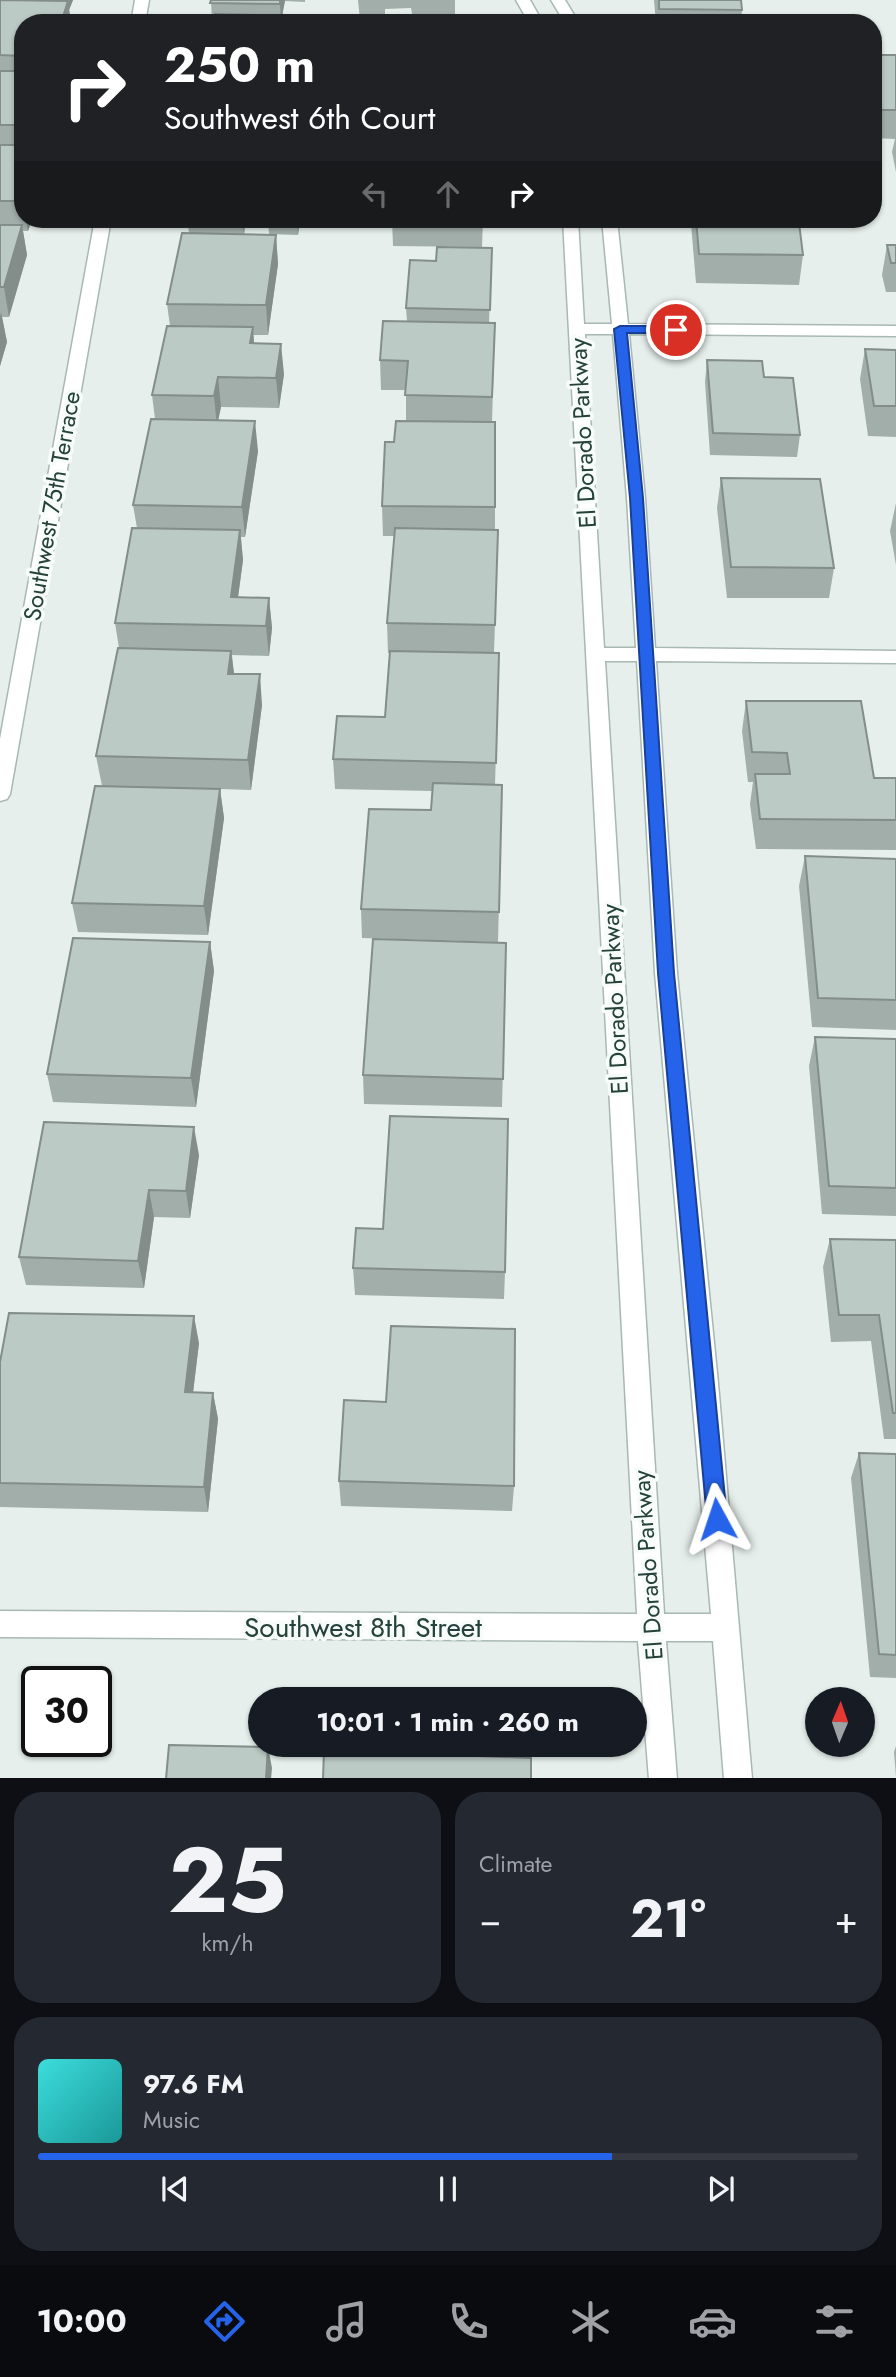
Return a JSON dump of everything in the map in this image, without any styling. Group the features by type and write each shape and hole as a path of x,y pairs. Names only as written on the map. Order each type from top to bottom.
{"street":[{"name":"Southwest 75th Terrace","path":"0,794 101,228"},
{"name":"El Dorado Parkway","path":"571,228 650,1629 663,1778"},
{"name":"El Dorado Parkway","path":"612,228 636,498 666,973 738,1778"},
{"path":"577,329 896,331"},
{"path":"596,654 896,657"},
{"name":"Southwest 8th Street","path":"0,1624 726,1628"}],"building":[{"path":"0,0 68,1 64,14 14,14 14,56 0,55"},
{"path":"211,0 280,0 280,4 210,3"},
{"path":"659,0 741,0 742,10 659,9"},
{"path":"882,55 896,55 896,110 882,110"},
{"path":"0,71 14,71 14,125 0,125"},
{"path":"0,145 14,145 14,201 0,201"},
{"path":"0,225 14,225 14,228 21,228 4,287 0,287"},
{"path":"697,228 800,228 803,255 699,254"},
{"path":"182,233 276,235 266,305 167,304"},
{"path":"887,245 896,245 896,263 891,263"},
{"path":"437,247 492,248 490,310 406,308 410,260 436,261"},
{"path":"383,321 495,323 492,397 405,395 408,361 380,360"},
{"path":"167,326 253,327 250,343 281,344 276,378 218,377 214,396 152,395"},
{"path":"865,349 896,350 896,406 874,406"},
{"path":"707,360 762,361 764,377 793,378 800,435 713,433"},
{"path":"151,419 255,421 242,507 133,505"},
{"path":"396,421 495,422 495,507 382,506 385,442 394,442"},
{"path":"721,478 820,479 834,568 731,567"},
{"path":"132,528 240,530 231,597 269,598 266,626 115,623"},
{"path":"395,528 498,530 495,625 387,623"},
{"path":"118,648 231,651 228,674 260,674 248,760 96,756"},
{"path":"390,651 499,653 496,763 333,759 337,716 385,717"},
{"path":"746,701 861,701 874,778 896,778 896,820 760,819 755,774 790,774 787,753 752,752"},
{"path":"433,783 502,785 499,912 361,909 369,809 431,810"},
{"path":"95,786 220,789 204,906 72,903"},
{"path":"805,856 896,859 896,1000 818,998"},
{"path":"73,938 210,942 191,1078 47,1074"},
{"path":"373,939 506,943 503,1079 363,1075"},
{"path":"815,1037 896,1039 896,1188 829,1186"},
{"path":"390,1116 508,1119 505,1272 353,1268 356,1228 383,1229"},
{"path":"44,1122 194,1127 186,1191 149,1190 138,1261 19,1257"},
{"path":"830,1239 896,1240 896,1413 893,1413 879,1315 839,1315"},
{"path":"9,1313 194,1316 185,1392 213,1393 204,1487 0,1483 0,1362"},
{"path":"391,1326 515,1329 514,1486 339,1481 344,1400 386,1402"},
{"path":"859,1453 896,1454 896,1655 879,1654"},
{"path":"169,1745 248,1747 248,1757 267,1757 266,1778 166,1778"},
{"path":"324,1757 531,1758 531,1778 323,1778"}],"route":[{"path":"676,330 620,329 636,498 666,973 717,1519"}]}
